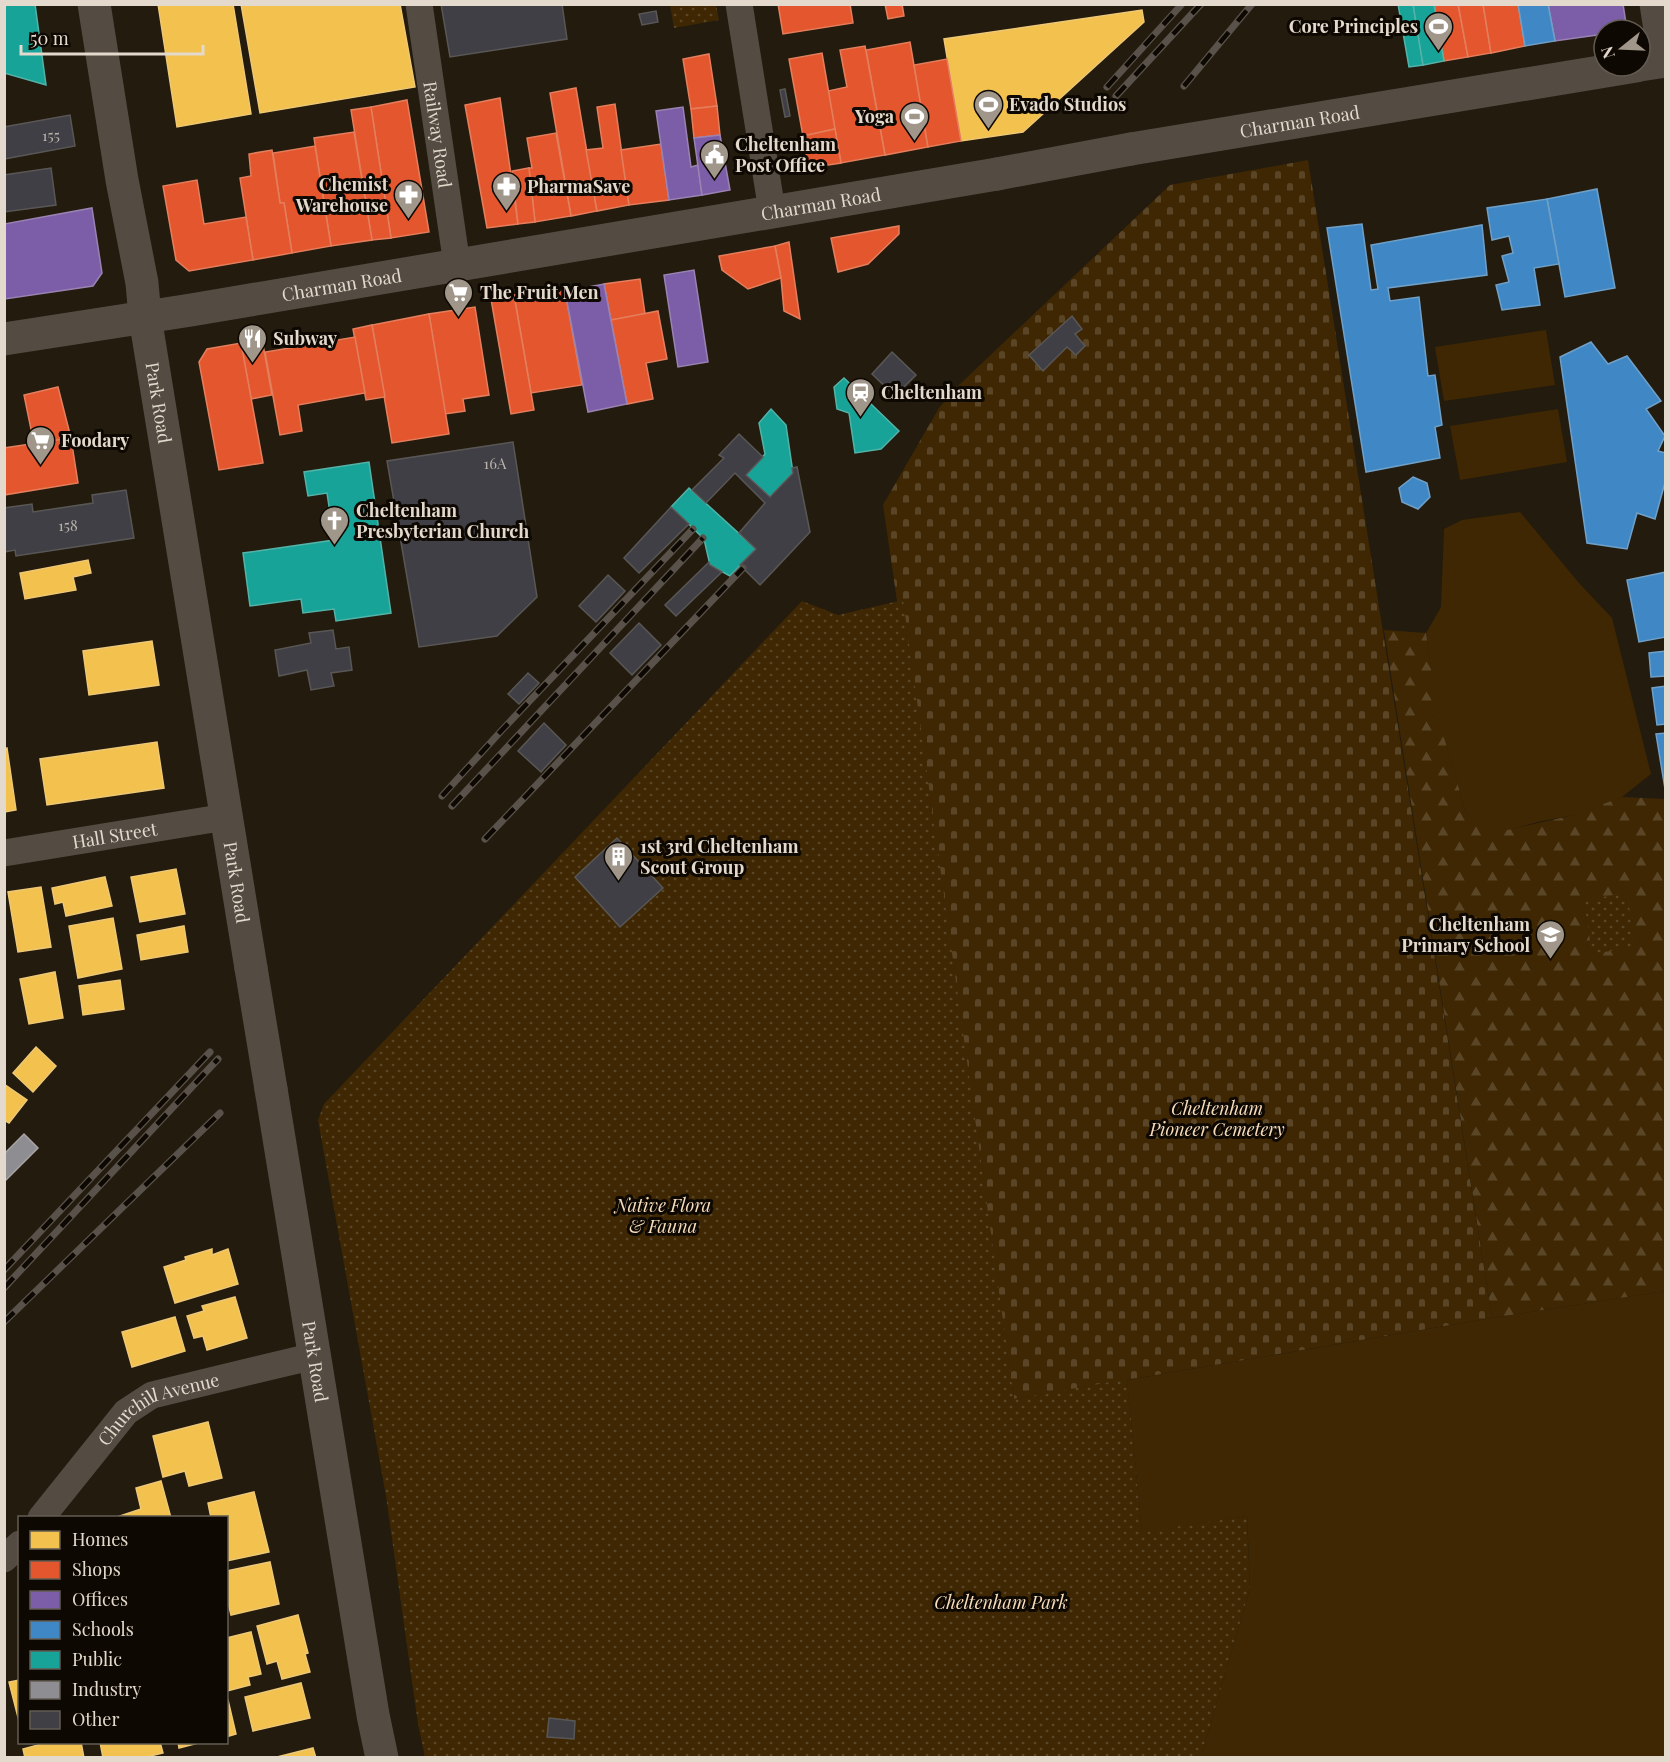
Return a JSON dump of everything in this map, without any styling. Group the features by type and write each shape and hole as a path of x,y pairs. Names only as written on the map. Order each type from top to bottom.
{"street":[{"name":"Park Road","path":"94,4 141,283 250,968 382,1758"},
{"name":"Railway Road","path":"419,4 457,265"},
{"path":"739,4 772,211"},
{"path":"1652,34 1653,4"},
{"name":"Charman Road","path":"4,339 1592,74"},
{"name":"Hall Street","path":"4,853 226,817"},
{"name":"Churchill Avenue","path":"42,1516 126,1412 137,1403 152,1395 314,1356"},
{"path":"4,1559 18,1546"}],"green space":[{"path":"670,5 716,5 719,20 674,28"},
{"name":"Cheltenham Pioneer Cemetery","path":"1308,160 1492,1318 1014,1399 883,505 939,408 958,386 1170,185"},
{"path":"1546,330 1555,385 1444,401 1435,347"},
{"path":"1558,409 1567,462 1460,480 1450,426"},
{"path":"1520,512 1579,583 1612,618 1651,774 1622,797 1596,811 1542,821 1490,835 1466,813 1438,718 1426,633 1441,607 1444,529 1462,520"},
{"name":"Native Flora & Fauna","path":"903,600 1014,1399 1127,1379 1142,1532 1247,1516 1250,1588 1201,1757 425,1757 418,1724 386,1496 318,1120 324,1104 802,601 838,615"},
{"path":"1384,630 1426,633 1439,720 1466,813 1490,834 1574,815 1622,797 1665,799 1665,1291 1492,1318"},
{"path":"1627,893 1635,947 1592,954 1584,900"},
{"path":"1665,1291 1665,1757 1201,1757 1250,1588 1247,1516 1142,1533 1127,1380"}],"building: Homes":[{"path":"158,4 233,4 251,114 177,127"},
{"path":"241,4 400,4 415,87 260,113"},
{"path":"1142,10 1144,22 1023,132 961,141 944,39"},
{"path":"88,560 91,573 73,577 76,590 25,599 20,573"},
{"path":"152,641 159,685 89,695 83,651"},
{"path":"157,742 164,788 47,805 40,759"},
{"path":"7,748 16,810 4,812 4,749"},
{"path":"176,869 185,914 140,922 131,877"},
{"path":"105,877 112,906 66,916 63,902 55,904 52,888"},
{"path":"41,887 51,947 18,952 8,892"},
{"path":"113,918 122,969 78,978 69,926"},
{"path":"184,926 188,952 141,960 137,935"},
{"path":"55,972 63,1018 29,1024 20,979"},
{"path":"120,980 124,1009 83,1015 79,986"},
{"path":"36,1047 56,1066 33,1092 13,1073"},
{"path":"4,1084 27,1100 9,1123 4,1120"},
{"path":"212,1249 212,1255 228,1249 238,1284 175,1303 164,1267 186,1260 185,1257"},
{"path":"235,1297 247,1338 207,1350 203,1336 194,1338 187,1316 204,1311 202,1306"},
{"path":"175,1317 185,1351 132,1367 122,1332"},
{"path":"208,1422 222,1478 189,1486 185,1471 163,1477 153,1436"},
{"path":"161,1481 170,1516 120,1516 141,1509 136,1488"},
{"path":"254,1492 269,1552 228,1561 228,1516 211,1516 208,1503"},
{"path":"270,1562 279,1604 231,1615 228,1602 228,1571"},
{"path":"298,1615 308,1653 305,1654 310,1672 282,1679 277,1661 267,1664 257,1626"},
{"path":"251,1632 261,1674 248,1677 250,1685 228,1691 228,1638"},
{"path":"18,1680 18,1717 9,1682"},
{"path":"301,1683 310,1718 253,1731 245,1697"},
{"path":"228,1700 236,1734 228,1736"},
{"path":"42,1744 81,1744 84,1758 25,1758 23,1749"},
{"path":"100,1744 161,1744 163,1753 142,1758 103,1758"},
{"path":"178,1744 194,1744 179,1748"},
{"path":"313,1748 316,1758 273,1758"}],"building: Shops":[{"path":"778,4 850,4 853,23 783,34"},
{"path":"885,4 902,4 904,16 888,19"},
{"path":"1434,4 1458,4 1468,57 1444,61"},
{"path":"1458,4 1483,4 1491,53 1468,57"},
{"path":"1483,4 1518,4 1525,46 1491,53"},
{"path":"910,42 928,147 885,155 866,50"},
{"path":"865,46 885,155 841,163 828,91 847,87 840,50"},
{"path":"822,53 835,129 803,136 789,59"},
{"path":"709,54 717,106 691,109 683,59"},
{"path":"947,59 961,141 928,147 914,65"},
{"path":"576,88 597,211 571,216 550,93"},
{"path":"500,98 518,224 487,228 465,105"},
{"path":"407,100 429,232 391,238 371,107"},
{"path":"615,104 629,205 597,211 586,150 603,148 597,107"},
{"path":"717,106 720,135 694,138 691,109"},
{"path":"371,107 391,238 372,240 351,110"},
{"path":"835,129 841,163 808,168 803,136"},
{"path":"354,132 372,240 331,246 314,138"},
{"path":"556,133 571,216 535,222 529,168 532,168 527,138"},
{"path":"661,144 669,200 629,205 621,150"},
{"path":"315,146 331,246 292,253 284,203 280,203 273,153"},
{"path":"272,150 280,203 284,203 292,253 253,260 240,178 251,176 249,154"},
{"path":"529,168 535,222 518,224 512,171"},
{"path":"197,180 204,224 246,217 253,260 189,271 176,260 163,186"},
{"path":"899,226 899,234 868,264 838,272 831,238"},
{"path":"789,242 800,319 784,311 775,246"},
{"path":"775,246 781,278 748,289 722,270 719,256"},
{"path":"640,279 645,314 611,320 604,284"},
{"path":"565,291 582,385 531,393 514,295"},
{"path":"514,295 534,410 511,414 491,299"},
{"path":"475,307 489,395 463,399 465,411 445,414 429,314"},
{"path":"658,311 667,359 646,363 653,399 627,404 611,320"},
{"path":"429,314 449,434 392,443 372,325"},
{"path":"372,325 385,397 366,400 353,329"},
{"path":"355,337 365,393 298,405 302,431 280,435 265,352"},
{"path":"262,339 272,395 251,399 241,343"},
{"path":"241,343 263,463 219,470 199,362 207,349"},
{"path":"58,387 71,438 34,444 24,395"},
{"name":"Foodary","path":"71,438 78,483 4,495 4,448"}],"building: Offices":[{"path":"1548,4 1623,4 1625,18 1592,18 1592,36 1555,41"},
{"path":"683,107 691,167 698,165 702,195 669,200 656,111"},
{"path":"720,135 730,190 702,195 694,138"},
{"path":"92,208 102,273 93,286 5,299 4,224"},
{"path":"694,270 708,362 678,367 664,275"},
{"path":"604,284 627,404 588,412 565,291"}],"building: Schools":[{"path":"1518,4 1548,4 1555,41 1525,46"},
{"path":"1597,189 1615,288 1565,297 1547,199"},
{"path":"1547,199 1559,264 1534,268 1540,305 1502,310 1496,285 1509,282 1502,256 1513,253 1509,236 1492,240 1487,208"},
{"path":"1362,224 1371,290 1378,289 1371,245 1482,225 1487,275 1388,288 1390,301 1419,297 1428,376 1435,375 1442,425 1435,427 1440,458 1366,472 1327,228"},
{"path":"1591,342 1608,364 1627,356 1661,401 1646,409 1665,436 1658,451 1666,453 1666,479 1655,519 1637,513 1627,549 1587,543 1560,357"},
{"path":"1413,477 1427,483 1430,497 1418,509 1402,502 1399,488"},
{"path":"1666,572 1666,637 1639,642 1627,580"},
{"path":"1666,651 1666,676 1651,677 1649,653"},
{"path":"1666,686 1666,724 1657,725 1652,688"},
{"path":"1666,733 1666,795 1656,734"}],"building: Public":[{"path":"4,4 35,4 46,85 4,73"},
{"path":"1398,4 1413,4 1423,65 1409,67"},
{"path":"1413,4 1434,4 1444,61 1423,65"},
{"path":"844,378 899,431 881,449 855,453 849,413 837,409 834,387"},
{"path":"771,409 786,425 793,473 770,497 746,475 765,454 759,423"},
{"name":"Cheltenham Presbyterian Church","path":"369,462 391,613 336,621 334,609 303,613 301,599 250,606 243,553 334,540 327,493 308,496 304,472"},
{"path":"689,488 756,549 730,576 710,565 704,539 671,507"}],"building: Industry":[{"path":"24,1134 38,1148 4,1182 4,1154"}],"building: Other":[{"path":"441,4 562,4 567,39 450,57"},
{"path":"656,11 658,22 642,25 639,14"},
{"path":"785,89 790,116 785,117 780,90"},
{"path":"70,115 75,146 4,159 4,127"},
{"path":"51,168 56,205 4,212 4,175"},
{"path":"1072,316 1082,329 1075,334 1085,346 1076,355 1067,347 1043,371 1029,355"},
{"path":"892,352 916,375 895,396 872,374"},
{"path":"739,434 763,457 746,475 770,497 793,473 792,468 797,467 810,532 760,585 740,565 756,549 739,533 765,503 735,473 706,503 692,490 724,458 719,455"},
{"path":"513,442 537,597 497,636 419,647 387,461"},
{"path":"126,490 134,538 16,556 15,550 4,552 4,508 32,504 33,512 93,503 92,495"},
{"path":"671,507 689,524 639,573 624,558"},
{"path":"709,562 722,572 676,616 665,605"},
{"path":"608,575 625,591 596,622 579,606"},
{"path":"639,623 661,645 632,675 610,653"},
{"path":"333,630 336,649 349,647 352,670 331,673 334,686 311,690 307,670 279,676 275,650 311,643 309,633"},
{"path":"528,673 539,683 519,704 508,694"},
{"path":"544,723 566,745 541,772 518,751"},
{"name":"1st 3rd Cheltenham Scout Group","path":"617,838 663,888 620,927 575,877"},
{"path":"549,1718 575,1721 574,1739 547,1737"}],"railway":[{"path":"1107,87 1182,4"},
{"path":"1116,96 1201,4"},
{"path":"1184,86 1252,4"},
{"path":"442,796 693,529"},
{"path":"452,806 703,538"},
{"path":"485,839 743,568"},
{"path":"4,1270 210,1052"},
{"path":"4,1288 218,1059"},
{"path":"4,1322 220,1113"}],"place":[{"name":"Core Principles","path":"1439,52"},
{"name":"Evado Studios","path":"988,130"},
{"name":"Yoga","path":"915,142"},
{"name":"Cheltenham Post Office","path":"714,180"},
{"name":"PharmaSave","path":"506,212"},
{"name":"Chemist Warehouse","path":"409,220"},
{"name":"The Fruit Men","path":"459,318"},
{"name":"Subway","path":"252,364"},
{"name":"Cheltenham","path":"860,418"},
{"name":"Foodary","path":"40,466"},
{"name":"Cheltenham Presbyterian Church","path":"335,546"},
{"name":"1st 3rd Cheltenham Scout Group","path":"619,882"},
{"name":"Cheltenham Primary School","path":"1551,960"}],"park label":[{"name":"Cheltenham Park","path":"1001,1602"}]}
